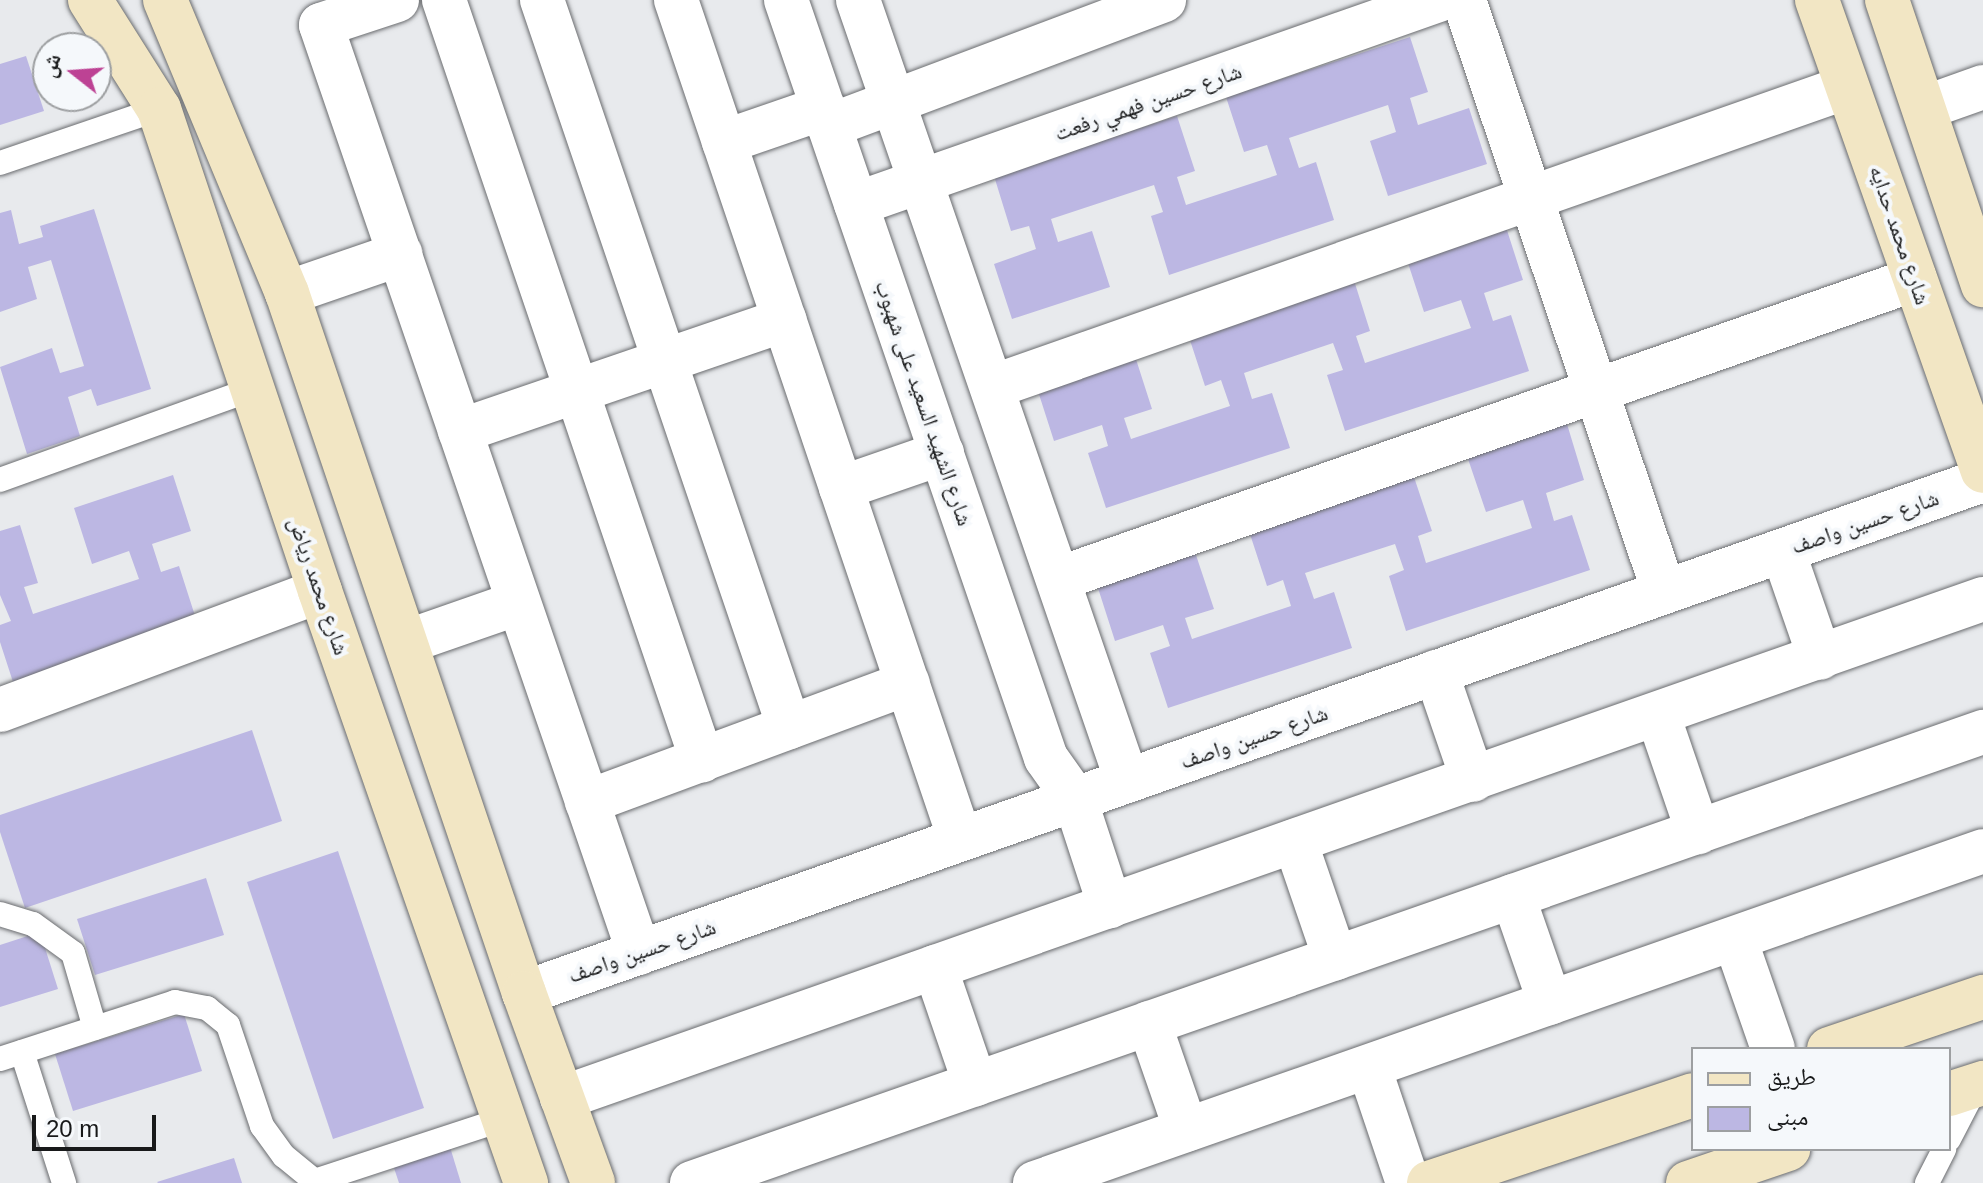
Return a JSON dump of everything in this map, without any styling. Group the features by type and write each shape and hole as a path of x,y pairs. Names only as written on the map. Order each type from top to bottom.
{"street":[{"name":"شارع محمد رياض","path":"90,0 159,109 320,591 526,1183"},
{"path":"165,0 287,293 524,993 593,1183"},
{"path":"397,0 321,25 639,953"},
{"path":"444,0 702,760"},
{"path":"542,0 789,727"},
{"path":"676,0 960,839"},
{"name":"شارع الشهيد السعيد على شهبوب","path":"786,0 1046,758 1075,799 1110,906"},
{"path":"858,0 1127,781"},
{"path":"724,142 894,103 1090,14 1164,0"},
{"name":"شارع حسين فهمي رفعت","path":"856,204 1342,16 1439,0"},
{"path":"1464,0 1664,592"},
{"name":"شارع محمد حدايه","path":"1817,0 1983,471"},
{"path":"1887,0 1983,285"},
{"path":"992,387 1847,87"},
{"path":"1924,108 1983,87"},
{"path":"287,293 400,254"},
{"path":"1058,579 1915,279"},
{"path":"460,431 785,320"},
{"path":"841,488 942,453"},
{"name":"شارع حسين واصف","path":"524,993 1983,480"},
{"path":"1783,551 1820,658"},
{"path":"0,710 320,591"},
{"path":"562,1098 1983,599"},
{"path":"406,642 518,603"},
{"path":"1436,672 1473,780"},
{"path":"587,802 908,683"},
{"path":"1658,715 1698,832"},
{"path":"692,1183 1983,732"},
{"path":"1295,841 1335,958"},
{"path":"1035,1183 1983,851"},
{"path":"1513,896 1550,1003"},
{"path":"1735,939 1772,1047"},
{"path":"935,967 975,1084"},
{"path":"1835,1047 1983,997"},
{"path":"1149,1023 1186,1130"},
{"path":"1369,1067 1408,1183"},
{"path":"1429,1183 1691,1096"},
{"path":"1688,1183 1768,1164"}],"lane":[{"path":"0,163 159,109"},
{"path":"1,476 253,389"},
{"path":"0,914 33,924 73,953 95,1028"},
{"path":"64,1183 11,1056 175,1002 207,1008 228,1025 262,1126 284,1156 316,1182 504,1119"},
{"path":"1951,1134 1970,1087"},
{"path":"1927,1183 1943,1151"}],"building":[{"path":"1410,37 1428,92 1410,98 1418,125 1469,108 1487,164 1388,196 1370,141 1396,132 1388,105 1289,138 1299,168 1316,162 1334,220 1169,275 1151,216 1163,212 1154,185 1051,219 1058,242 1092,231 1110,287 1012,319 994,264 1036,249 1029,226 1011,231 994,176 1177,116 1195,171 1177,177 1186,205 1277,175 1267,145 1244,152 1226,97"},
{"path":"26,56 32,74 32,112 41,112 0,125 0,64"},
{"path":"94,209 151,389 97,406 91,389 68,397 80,436 27,454 0,367 52,348 60,373 84,366 51,260 28,267 37,299 0,312 0,213 11,210 19,244 43,237 40,226"},
{"path":"1505,224 1523,280 1484,293 1493,321 1511,315 1529,371 1345,431 1327,375 1343,370 1333,343 1244,373 1252,399 1272,393 1290,448 1106,508 1088,453 1108,446 1102,425 1054,441 1036,385 1134,353 1152,409 1124,418 1131,439 1230,406 1221,380 1205,386 1186,328 1352,274 1370,331 1356,336 1365,363 1471,328 1461,300 1424,312 1406,257"},
{"path":"1567,424 1584,480 1546,493 1554,521 1572,515 1590,570 1406,631 1389,576 1404,570 1395,544 1305,573 1314,599 1334,592 1352,648 1168,708 1150,653 1170,646 1163,625 1115,641 1097,585 1195,552 1214,609 1185,618 1192,639 1291,606 1283,580 1267,586 1248,528 1413,474 1432,531 1418,536 1426,563 1532,528 1523,500 1486,512 1467,456"},
{"path":"173,475 191,531 152,544 161,572 179,566 197,622 13,682 0,642 0,625 11,621 0,595 0,531 20,525 38,583 24,587 33,614 139,579 129,551 92,564 74,508"},
{"path":"252,730 282,821 25,908 0,832 0,815"},
{"path":"338,851 424,1108 333,1139 247,882"},
{"path":"206,878 224,935 95,975 77,919"},
{"path":"40,932 58,989 0,1007 0,945"},
{"path":"184,1014 202,1071 73,1111 55,1054"},
{"path":"450,1147 461,1183 399,1183 393,1165"},
{"path":"234,1158 242,1183 157,1182"}]}
